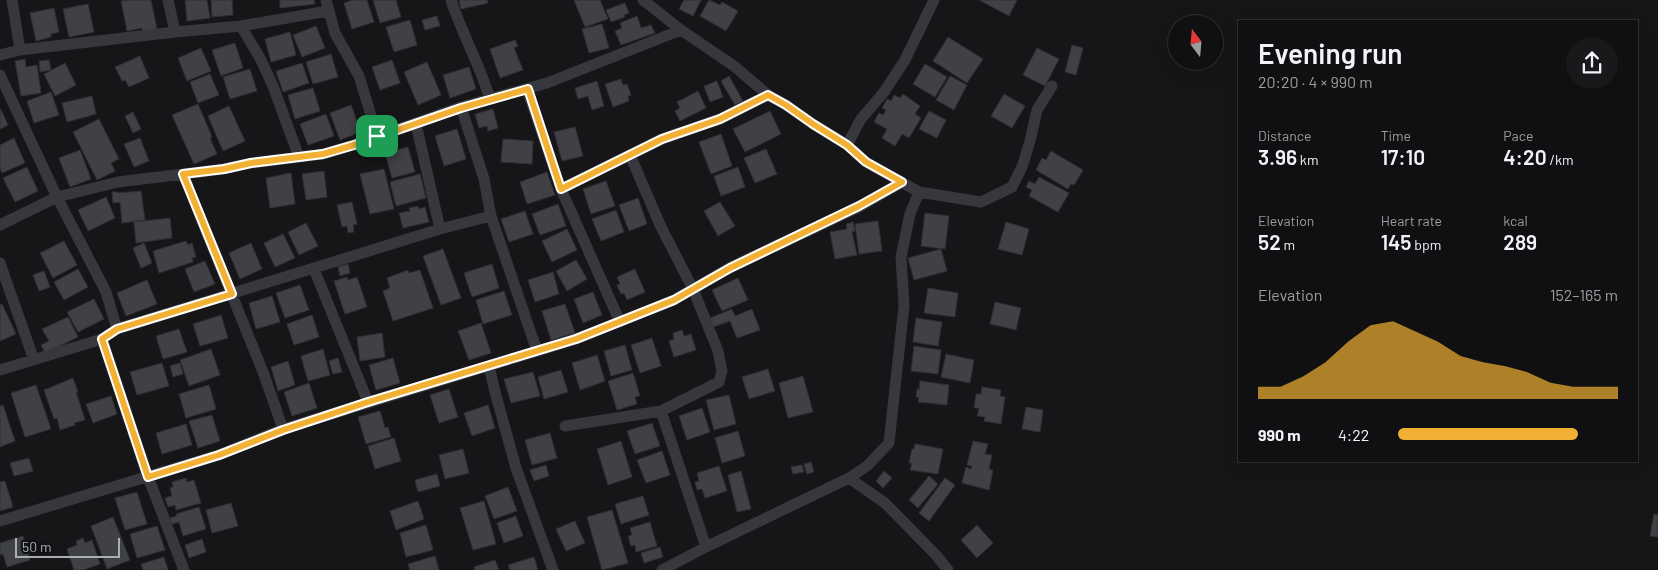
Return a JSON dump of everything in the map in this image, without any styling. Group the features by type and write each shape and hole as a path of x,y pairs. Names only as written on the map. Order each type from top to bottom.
{"street":[{"path":"12,0 20,50"},
{"path":"168,0 176,32"},
{"path":"451,0 490,99"},
{"path":"643,0 681,30 734,66 768,95 847,145 866,162 919,192 981,202 1012,187 1022,167 1037,110 1052,86"},
{"path":"847,145 861,119 884,92 905,60 934,0"},
{"path":"0,54 20,50 241,26 327,5 335,33 359,76 377,136"},
{"path":"241,26 269,78 299,157"},
{"path":"0,225 57,197 118,182 323,154 461,108 555,80 681,30"},
{"path":"0,75 57,197 106,292 117,329"},
{"path":"528,89 561,189 620,322"},
{"path":"561,189 662,139 720,119 768,95"},
{"path":"461,108 484,179 492,216 537,351"},
{"path":"416,124 440,229"},
{"path":"565,426 661,410 719,382 722,371 718,351 693,289 661,227 630,155"},
{"path":"183,174 263,372 283,430"},
{"path":"0,521 219,455 283,430 368,402 576,339 674,300 730,268 859,206 902,182"},
{"path":"662,570 706,546 849,478 867,466 889,443 904,306 901,257 910,214 919,192"},
{"path":"0,370 102,339 117,329 440,229 492,216"},
{"path":"0,263 34,360"},
{"path":"314,269 368,402"},
{"path":"102,339 148,477 184,570"},
{"path":"489,366 516,468 553,570"},
{"path":"661,410 706,546"},
{"path":"849,478 885,503 931,549 948,570"}],"building":[{"path":"151,0 157,29 143,32 142,28 127,31 121,1"},
{"path":"185,0 207,0 210,18 187,21"},
{"path":"211,0 232,0 233,15 212,17"},
{"path":"280,0 314,0 315,4 280,8"},
{"path":"353,0 367,0 374,22 352,29 344,3"},
{"path":"373,0 396,0 401,17 380,23"},
{"path":"459,0 487,0 488,3 461,9"},
{"path":"574,0 600,0 608,19 585,27"},
{"path":"684,0 701,0 693,16 679,9"},
{"path":"709,0 720,5 722,2 738,11 726,31 700,16"},
{"path":"979,0 1017,0 1009,16"},
{"path":"625,3 629,13 624,15 625,17 611,22 606,10"},
{"path":"88,4 94,32 69,37 63,9"},
{"path":"54,8 59,32 51,34 51,37 36,41 30,13"},
{"path":"437,16 440,26 425,30 422,20"},
{"path":"637,16 641,28 651,25 655,33 621,45 615,31 622,28 620,23"},
{"path":"410,20 417,45 394,52 386,27"},
{"path":"602,24 609,48 589,53 582,29"},
{"path":"316,26 325,48 302,57 293,35"},
{"path":"290,32 296,55 271,62 265,39"},
{"path":"948,37 983,59 967,83 933,61"},
{"path":"515,40 518,46 514,48 523,70 500,78 490,49"},
{"path":"235,43 243,68 221,76 212,50"},
{"path":"1072,45 1083,48 1076,75 1065,72"},
{"path":"201,48 211,71 187,81 178,58"},
{"path":"1037,48 1059,59 1045,86 1023,75"},
{"path":"331,54 338,77 313,84 306,62"},
{"path":"140,56 149,78 129,87 125,80 122,81 115,67"},
{"path":"25,59 26,67 37,65 41,93 21,96 15,61"},
{"path":"49,60 51,70 40,72 39,61"},
{"path":"392,60 400,83 380,90 372,67"},
{"path":"427,62 441,95 418,105 404,72"},
{"path":"65,63 76,85 55,96 44,74"},
{"path":"302,63 309,83 283,92 276,71"},
{"path":"925,64 947,77 935,97 913,84"},
{"path":"469,67 476,89 450,98 443,75"},
{"path":"250,69 257,91 230,99 223,77"},
{"path":"210,74 219,95 198,103 190,82"},
{"path":"729,76 743,101 735,105 721,81"},
{"path":"950,76 967,85 954,110 936,100"},
{"path":"621,79 623,85 627,84 631,95 628,96 629,101 613,107 605,84"},
{"path":"597,81 604,106 592,110 588,96 578,99 575,88"},
{"path":"717,81 723,97 710,102 704,86"},
{"path":"313,88 320,111 295,119 288,95"},
{"path":"698,91 706,108 680,121 675,111 680,108 677,102"},
{"path":"51,92 59,115 34,123 27,101"},
{"path":"903,94 920,106 915,114 921,118 909,138 902,134 895,146 882,138 887,129 874,122 879,113 883,115 886,110 882,108 887,99 891,101 894,95 900,98"},
{"path":"1004,94 1025,106 1012,128 991,116"},
{"path":"92,96 96,114 67,122 62,103"},
{"path":"198,104 217,154 194,164 172,115"},
{"path":"351,105 361,132 340,140 330,113"},
{"path":"229,106 245,141 223,151 208,116"},
{"path":"0,108 8,125 0,129"},
{"path":"493,109 498,128 488,131 487,126 479,128 475,114"},
{"path":"770,111 781,134 745,152 733,129"},
{"path":"929,111 946,120 937,138 919,129"},
{"path":"133,112 141,129 133,133 125,116"},
{"path":"326,114 334,136 308,145 300,124"},
{"path":"99,119 119,159 111,163 115,171 97,180 73,132"},
{"path":"575,127 583,156 562,161 554,132"},
{"path":"457,129 466,159 444,166 435,136"},
{"path":"721,134 732,166 711,174 699,142"},
{"path":"14,138 25,163 2,173 0,168 0,145"},
{"path":"140,138 149,161 134,167 124,144"},
{"path":"503,139 533,141 532,164 501,162"},
{"path":"408,147 415,172 392,178 385,153"},
{"path":"766,149 777,174 755,183 744,158"},
{"path":"80,150 91,179 70,187 59,158"},
{"path":"1051,151 1083,170 1074,185 1071,184 1068,189 1036,170 1042,158 1046,160"},
{"path":"27,167 38,191 15,202 3,178"},
{"path":"738,167 745,187 721,196 714,176"},
{"path":"384,169 394,209 370,214 360,174"},
{"path":"324,171 327,197 306,200 302,174"},
{"path":"547,172 555,195 527,204 520,182"},
{"path":"291,173 295,204 270,208 266,178"},
{"path":"420,174 426,198 396,206 390,182"},
{"path":"1039,177 1069,193 1058,212 1029,196 1032,190 1026,187 1029,181 1035,184"},
{"path":"606,181 615,206 591,214 583,189"},
{"path":"141,191 145,220 122,223 120,202 113,203 112,192"},
{"path":"106,197 115,218 88,231 78,210"},
{"path":"638,198 647,224 629,231 619,205"},
{"path":"352,202 357,224 353,225 354,232 348,233 347,226 342,227 337,205"},
{"path":"720,202 735,226 718,236 704,211"},
{"path":"558,204 566,226 540,235 532,214"},
{"path":"418,206 419,209 425,207 429,222 403,228 399,213 410,211 409,208"},
{"path":"616,210 624,232 601,241 592,219"},
{"path":"525,211 533,234 509,242 501,219"},
{"path":"925,213 949,216 945,249 921,246"},
{"path":"170,218 172,238 136,243 134,222"},
{"path":"878,221 882,251 859,254 855,224"},
{"path":"853,222 855,231 852,232 857,255 835,259 830,232 847,229 846,224"},
{"path":"1006,222 1029,229 1022,255 998,249"},
{"path":"306,223 318,246 299,255 288,232"},
{"path":"567,229 577,250 552,262 542,241"},
{"path":"283,234 295,258 275,267 264,243"},
{"path":"64,241 77,265 53,278 40,253"},
{"path":"186,241 188,245 192,243 196,257 192,258 193,262 159,273 153,251"},
{"path":"144,243 152,263 141,268 133,248"},
{"path":"251,243 262,269 240,279 229,253"},
{"path":"443,249 461,298 441,305 423,256"},
{"path":"941,249 947,271 914,280 908,258"},
{"path":"576,260 587,279 567,291 556,271"},
{"path":"205,261 215,284 194,292 185,269"},
{"path":"348,264 350,273 340,276 338,267"},
{"path":"492,264 499,288 472,297 464,273"},
{"path":"78,269 88,287 64,300 54,282"},
{"path":"635,269 645,292 627,300 624,293 621,294 617,285 620,284 617,277"},
{"path":"408,270 409,273 420,270 433,308 393,321 383,291 390,288 387,278"},
{"path":"44,271 50,287 39,291 33,275"},
{"path":"553,272 559,294 535,302 528,280"},
{"path":"347,277 348,280 357,277 367,307 345,314 334,281"},
{"path":"738,278 748,300 722,311 712,290"},
{"path":"147,280 157,304 126,316 117,293"},
{"path":"300,285 309,310 285,318 276,293"},
{"path":"928,288 958,293 955,317 924,313"},
{"path":"504,291 512,315 483,324 476,300"},
{"path":"593,292 602,315 583,323 574,299"},
{"path":"272,296 280,322 256,329 249,303"},
{"path":"94,299 104,319 78,332 67,312"},
{"path":"995,302 1021,308 1016,330 990,324"},
{"path":"2,304 16,334 0,341 0,305"},
{"path":"565,304 575,333 551,340 542,311"},
{"path":"732,309 735,316 752,309 760,330 737,338 730,321 713,327 710,318"},
{"path":"221,315 228,338 200,346 193,324"},
{"path":"312,315 319,337 294,345 287,324"},
{"path":"68,317 78,337 45,353 41,345 49,341 42,329"},
{"path":"916,318 942,322 938,346 913,342"},
{"path":"481,323 491,353 469,360 458,331"},
{"path":"179,329 187,352 163,359 156,336"},
{"path":"682,330 684,336 691,334 696,350 674,357 669,341 674,339 673,333"},
{"path":"382,333 385,357 360,361 357,337"},
{"path":"652,338 661,366 640,373 631,345"},
{"path":"625,345 632,370 611,376 604,351"},
{"path":"914,346 941,350 938,374 911,371"},
{"path":"211,349 220,375 189,386 180,360"},
{"path":"323,349 330,375 308,381 301,356"},
{"path":"946,354 974,360 970,383 941,377"},
{"path":"597,355 605,381 580,390 572,363"},
{"path":"338,358 342,372 333,374 329,361"},
{"path":"393,358 400,383 376,390 369,365"},
{"path":"288,361 295,385 278,391 271,367"},
{"path":"162,363 169,386 137,395 130,372"},
{"path":"180,363 183,374 173,377 170,366"},
{"path":"768,369 775,391 749,399 742,377"},
{"path":"561,370 568,392 544,399 538,377"},
{"path":"533,372 540,396 511,403 504,379"},
{"path":"633,373 640,396 635,397 637,404 617,410 608,381"},
{"path":"803,376 813,412 788,418 779,383"},
{"path":"73,378 85,420 60,430 57,418 54,419 44,390"},
{"path":"920,381 949,385 947,405 918,402 919,397 916,397"},
{"path":"309,383 317,408 292,416 284,392"},
{"path":"36,385 51,429 25,437 11,393"},
{"path":"209,385 216,409 186,418 179,394"},
{"path":"982,387 1001,390 1000,396 1005,397 1001,424 984,421 985,417 977,416 979,408 974,408 976,394 981,394"},
{"path":"449,389 458,417 439,423 430,395"},
{"path":"729,395 736,424 714,430 706,400"},
{"path":"111,396 117,414 93,423 86,404"},
{"path":"3,405 15,441 0,447 0,406"},
{"path":"488,405 495,428 472,436 464,413"},
{"path":"1026,407 1043,410 1040,432 1022,429"},
{"path":"702,408 710,432 687,440 679,416"},
{"path":"380,411 385,428 388,427 391,437 366,444 358,417"},
{"path":"212,415 220,441 198,448 189,421"},
{"path":"652,423 660,446 635,454 627,431"},
{"path":"186,424 192,445 162,454 156,433"},
{"path":"738,431 745,456 722,463 715,438"},
{"path":"550,433 557,458 532,465 525,440"},
{"path":"394,438 401,461 375,469 368,446"},
{"path":"621,441 632,477 608,485 597,449"},
{"path":"973,441 988,444 985,454 992,455 989,469 993,470 989,490 962,483 966,467 971,469 972,466 967,465"},
{"path":"915,444 943,449 938,474 910,470 912,463 909,463"},
{"path":"463,449 469,473 445,479 439,455"},
{"path":"662,451 670,475 646,483 637,460"},
{"path":"29,458 33,471 14,476 10,463"},
{"path":"811,462 814,472 807,474 804,464"},
{"path":"546,465 549,476 534,481 530,470"},
{"path":"802,465 804,472 793,474 791,467"},
{"path":"719,466 727,491 705,498 702,489 697,490 695,482 699,481 697,473"},
{"path":"741,471 751,509 737,512 728,475"},
{"path":"884,471 892,478 883,488 876,481"},
{"path":"437,474 440,486 418,492 415,480"},
{"path":"929,476 938,484 918,508 909,500"},
{"path":"186,478 187,482 194,480 201,503 176,510 175,505 168,507 165,498 172,496 170,488 173,487 172,482"},
{"path":"945,478 955,485 929,521 919,513"},
{"path":"5,481 13,507 0,511 0,482"},
{"path":"508,487 517,511 494,519 485,496"},
{"path":"137,492 147,524 125,530 115,498"},
{"path":"643,496 649,515 621,524 615,504"},
{"path":"418,501 424,519 396,530 390,511"},
{"path":"484,501 496,544 473,550 460,508"},
{"path":"231,503 238,526 212,533 206,510"},
{"path":"199,507 206,529 183,536 179,522 172,524 170,518 177,516 176,514"},
{"path":"612,510 628,563 602,570 587,517"},
{"path":"1654,514 1658,515 1658,537 1650,536"},
{"path":"516,516 523,536 504,543 497,523"},
{"path":"113,517 130,560 107,569 91,526"},
{"path":"575,521 585,543 566,551 556,529"},
{"path":"650,522 657,546 636,552 635,545 631,546 628,536 632,535 630,528"},
{"path":"426,525 433,550 406,557 400,533"},
{"path":"977,525 993,543 977,558 961,540"},
{"path":"157,526 165,550 137,558 130,534"},
{"path":"23,536 30,560 7,567 3,554 0,555 0,543"},
{"path":"83,538 85,543 92,540 100,564 83,570 74,570 67,549 77,545 76,541"},
{"path":"202,539 206,552 189,558 185,545"},
{"path":"660,547 663,557 644,563 641,553"},
{"path":"435,556 439,570 410,570 408,564"},
{"path":"164,557 168,570 143,570 141,564"},
{"path":"534,557 538,570 510,570 508,565"},
{"path":"495,560 499,570 475,570 474,567"}],"route":[{"path":"528,89 561,189 662,139 720,119 768,95 847,145 866,162 902,182 859,206 730,268 674,300 620,322 576,339 368,402 283,430 219,455 148,477 102,339 117,329 232,294 183,174 323,154 377,136 461,108 528,89"}]}
